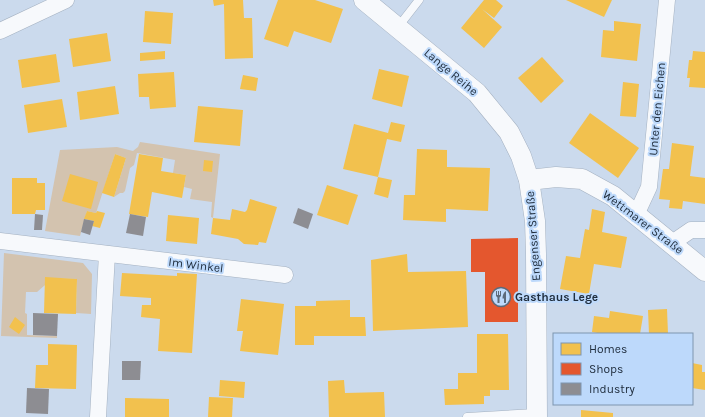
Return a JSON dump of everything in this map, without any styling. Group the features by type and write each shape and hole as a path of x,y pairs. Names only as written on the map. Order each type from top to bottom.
{"street":[{"path":"0,31 66,0"},
{"name":"Lange Reihe","path":"364,0 477,93 509,132 521,156 530,180"},
{"name":"Unter den Eichen","path":"636,215 649,186 667,0"},
{"name":"Wettmarer Straße","path":"530,180 556,177 582,179 613,196 705,271"},
{"name":"Engenser Straße","path":"530,180 535,221 536,254 537,415"},
{"path":"672,243 691,230 705,230"},
{"name":"Im Winkel","path":"0,241 285,275"},
{"path":"98,417 107,254"}],"lane":[{"path":"398,27 419,0"},
{"name":"Engenser Straße","path":"467,417 537,415"}],"shaded area":[{"path":"140,142 220,154 213,218 211,217 212,202 190,199 192,189 184,187 186,175 173,173 175,160 137,153 134,165 130,168 125,191 114,197 126,158 115,154 96,213 87,211 80,236 45,231 60,150 117,147 133,151 138,147"},
{"path":"4,253 83,263 92,274 91,314 76,313 77,279 45,278 45,285 37,292 26,292 25,313 27,314 27,335 57,336 57,338 1,336"}],"building: Homes":[{"path":"213,0 243,0 244,18 252,18 253,58 225,59 224,4 214,6"},
{"path":"278,0 315,0 343,9 331,43 294,31 288,47 264,39"},
{"path":"484,0 496,0 503,6 494,18 482,9 502,27 484,48 461,28"},
{"path":"566,0 612,0 604,17"},
{"path":"145,11 173,13 171,44 143,42"},
{"path":"614,21 641,24 637,61 601,57 603,30 614,31"},
{"path":"107,33 111,61 73,67 69,39"},
{"path":"165,51 165,59 140,61 140,53"},
{"path":"693,51 705,52 705,88 689,87 690,78 687,78 689,60 692,60"},
{"path":"56,54 60,82 22,88 18,60"},
{"path":"542,57 564,81 541,103 518,78"},
{"path":"379,69 409,76 402,107 372,99"},
{"path":"174,72 176,107 150,109 149,97 139,97 138,74"},
{"path":"243,75 258,78 256,91 240,89"},
{"path":"623,82 639,84 636,117 620,116"},
{"path":"115,86 119,114 80,120 77,92"},
{"path":"62,99 67,127 28,133 24,105"},
{"path":"198,106 243,110 240,146 194,142"},
{"path":"590,113 639,148 618,178 569,143"},
{"path":"391,122 405,125 401,142 387,139 378,177 343,169 354,124 388,133"},
{"path":"672,143 694,146 690,176 705,178 705,204 683,201 682,209 669,208 670,200 659,199 663,169 669,169"},
{"path":"417,149 447,150 447,167 490,168 488,211 446,209 446,222 403,220 404,195 415,195"},
{"path":"115,154 126,158 114,197 102,193"},
{"path":"139,154 163,158 161,171 186,175 182,198 152,192 148,217 129,214"},
{"path":"204,160 213,161 212,172 203,171"},
{"path":"70,174 98,182 91,209 62,201"},
{"path":"378,177 392,180 388,198 374,194"},
{"path":"12,178 37,178 37,183 45,183 45,210 36,210 35,214 12,214"},
{"path":"327,185 358,195 348,225 317,215"},
{"path":"250,199 277,207 266,243 259,242 258,245 244,244 238,239 211,234 213,218 230,220 232,209 245,212"},
{"path":"592,209 605,212 602,232 627,237 621,268 594,264 589,294 560,289 566,256 580,258 585,229 589,230"},
{"path":"87,211 105,213 100,228 92,226 94,221 84,219"},
{"path":"168,215 199,218 197,244 166,241"},
{"path":"407,254 408,272 466,271 468,327 373,331 371,260"},
{"path":"122,273 177,276 177,273 197,274 192,353 158,351 160,319 141,317 142,305 151,305 151,298 120,296"},
{"path":"45,277 77,279 76,314 44,313"},
{"path":"241,299 284,304 278,355 240,351 243,331 237,331"},
{"path":"350,300 350,317 365,317 366,336 314,336 314,345 295,345 295,306 316,306 316,301"},
{"path":"667,309 668,333 649,333 648,310"},
{"path":"610,311 643,316 640,333 592,332 594,316 609,318"},
{"path":"15,317 25,325 19,334 9,327"},
{"path":"477,334 508,334 509,390 490,390 490,396 484,396 484,404 445,405 444,389 458,389 458,373 477,373"},
{"path":"48,344 77,345 76,389 35,388 36,365 48,365"},
{"path":"693,363 702,365 702,372 705,372 705,390 693,388"},
{"path":"220,380 245,382 244,398 219,396"},
{"path":"344,380 345,393 384,392 385,417 329,417 328,381"},
{"path":"209,397 233,398 232,417 208,417"},
{"path":"125,398 169,399 169,417 125,417"},
{"path":"581,410 613,413 613,417 581,417"}],"building: Shops":[{"name":"Gasthaus Lege","path":"518,238 518,322 485,322 485,272 471,272 471,239"}],"building: Industry":[{"path":"298,208 313,214 308,229 293,223"},
{"path":"35,214 43,215 42,230 34,230"},
{"path":"130,214 146,217 143,236 126,233"},
{"path":"84,219 94,221 90,235 81,232"},
{"path":"33,313 58,314 57,336 33,335"},
{"path":"122,361 141,361 140,380 122,380"},
{"path":"27,388 49,389 48,414 26,413"}],"place":[{"name":"Gasthaus Lege","path":"501,297"}]}
